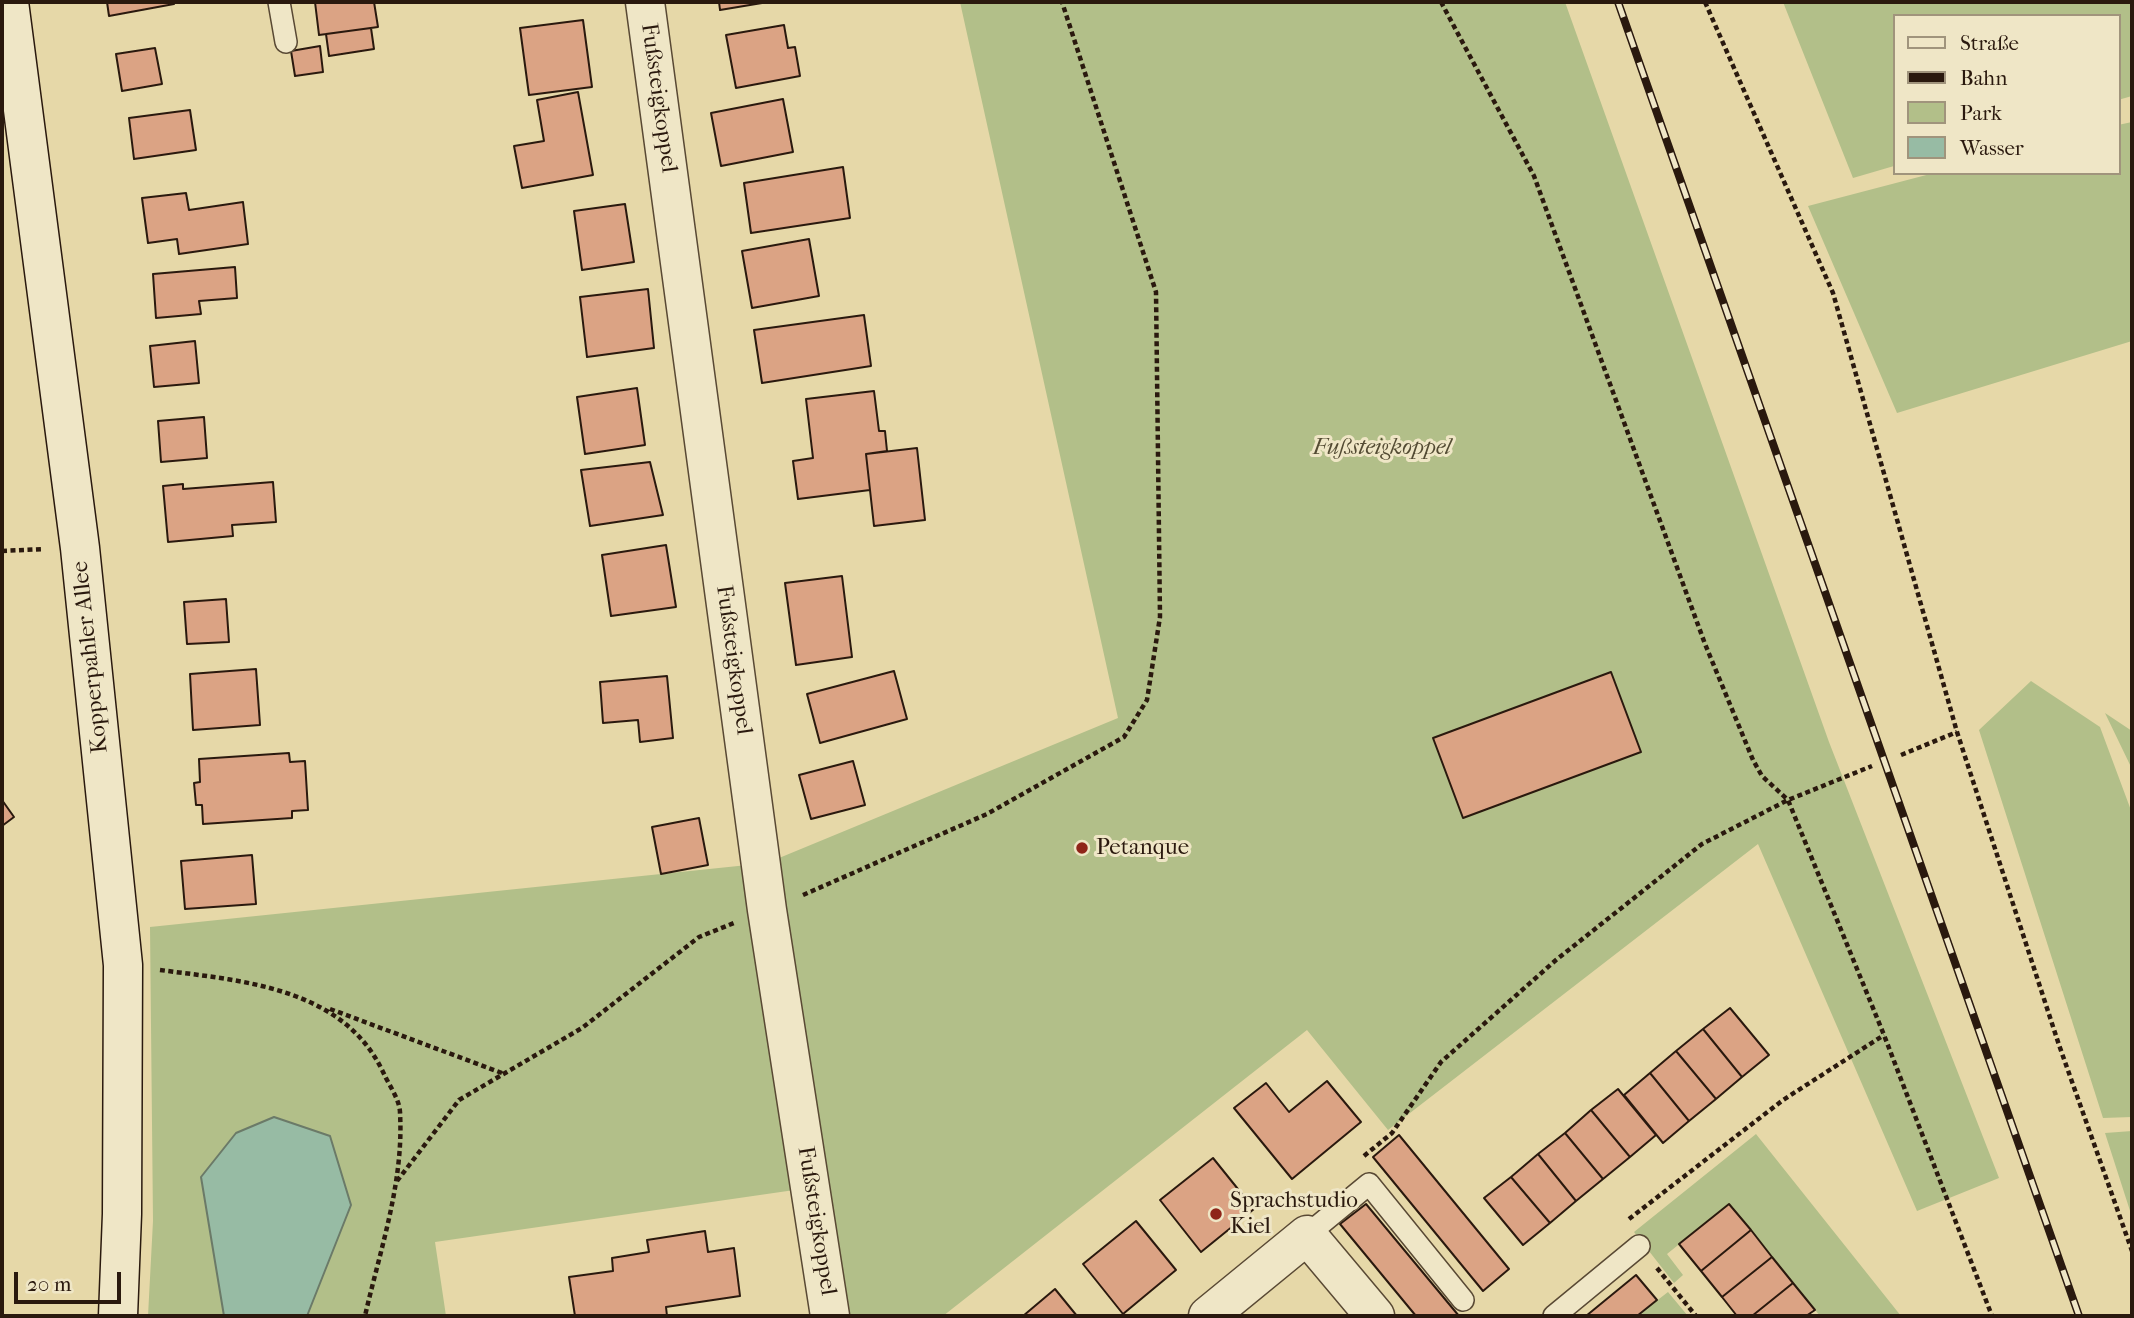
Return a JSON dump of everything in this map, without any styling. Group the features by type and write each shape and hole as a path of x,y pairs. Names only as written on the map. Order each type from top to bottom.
{"street":[{"name":"Kopperpahler Allee","path":"9,2 80,548 123,965 122,1214 118,1316"},
{"name":"Fußsteigkoppel","path":"645,2 767,910 830,1316"},
{"path":"1208,1316 1307,1235 1375,1316"}],"lane":[{"path":"279,2 286,42"},
{"path":"1307,1235 1369,1184 1464,1300"},
{"path":"1554,1316 1639,1246"}],"path":[{"path":"397,1181 459,1100 582,1028 699,937 987,814 1124,737 1147,700 1160,617 1156,292 1062,2"},
{"path":"1441,2 1534,176 1705,644 1753,760 1762,776 1788,800 1884,1035 1993,1316"},
{"path":"1705,2 1833,293 1958,732 2059,1045 2132,1251"},
{"path":"1901,755 1958,732"},
{"path":"1362,1158 1392,1133 1441,1062 1556,960 1702,844 1788,800 1872,766"},
{"path":"123,965 205,976 293,993 328,1009 503,1073"},
{"path":"328,1009 376,1057 400,1110 397,1181 365,1316"},
{"path":"1696,1316 1622,1224 1783,1100 1884,1035"}],"green space":[{"path":"960,2 1565,2 1829,742 1999,1178 1917,1211 1758,844 1388,1130 1307,1030 943,1316 848,1316 829,1185 435,1242 446,1316 148,1316 153,1221 150,927 767,863 1118,718"},
{"path":"1783,2 2132,2 2132,96 2120,99 2120,14 1892,14 1892,167 1853,178"},
{"path":"2132,122 2132,341 1897,413 1808,206 1926,175 2120,175 2120,125"},
{"path":"2031,681 2100,727 2132,813 2132,1117 2103,1118 1979,730"},
{"path":"2105,713 2132,731 2132,769"},
{"path":"2132,1131 2132,1217 2105,1133"},
{"path":"1756,1134 1901,1316 1820,1316 1729,1204 1667,1254 1683,1275 1674,1283 1634,1232"},
{"path":"1668,1292 1688,1316 1637,1316"}],"water":[{"path":"274,1117 330,1136 351,1205 307,1316 224,1316 201,1177 236,1133"}],"building":[{"path":"107,2 174,2 174,4 109,16"},
{"path":"315,2 374,2 378,27 319,35"},
{"path":"719,2 768,2 720,10"},
{"path":"583,20 592,87 529,95 520,28"},
{"path":"784,25 788,48 795,47 800,76 736,88 726,35"},
{"path":"371,28 374,49 329,56 326,34"},
{"path":"320,46 323,72 295,76 291,51"},
{"path":"155,48 162,84 122,91 116,54"},
{"path":"578,92 593,175 522,188 514,146 544,141 537,100"},
{"path":"783,99 793,152 721,166 711,113"},
{"path":"190,110 196,150 134,159 129,118"},
{"path":"843,167 850,218 751,233 744,183"},
{"path":"186,193 189,210 243,202 248,244 179,254 177,239 148,243 142,198"},
{"path":"625,204 634,262 582,270 574,211"},
{"path":"809,239 819,296 752,308 742,251"},
{"path":"235,267 237,298 199,301 201,314 156,318 153,274"},
{"path":"648,289 654,348 587,357 580,297"},
{"path":"864,315 871,366 762,383 754,330"},
{"path":"195,341 199,383 154,387 150,346"},
{"path":"637,388 645,445 585,454 577,397"},
{"path":"874,391 879,431 885,431 887,451 866,454 870,490 798,499 793,461 813,458 806,399"},
{"path":"204,417 207,458 161,462 158,421"},
{"path":"917,448 925,520 874,526 866,454"},
{"path":"650,462 663,515 590,526 581,470"},
{"path":"273,482 276,522 232,525 233,536 168,542 163,486 183,484 183,489"},
{"path":"666,545 676,607 611,616 602,555"},
{"path":"842,576 852,657 796,665 785,583"},
{"path":"226,599 229,642 187,644 184,602"},
{"path":"256,669 260,725 193,730 190,674"},
{"path":"894,671 907,719 820,743 807,694"},
{"path":"1611,672 1641,752 1463,818 1433,738"},
{"path":"667,676 673,738 640,742 638,720 603,723 600,682"},
{"path":"289,753 290,762 305,761 308,810 292,811 292,818 203,824 202,805 196,805 194,783 200,782 199,759"},
{"path":"853,761 865,805 811,819 799,775"},
{"path":"2,800 14,817 2,826"},
{"path":"699,818 708,865 661,874 652,827"},
{"path":"252,855 256,904 185,909 181,861"},
{"path":"1730,1008 1769,1055 1742,1077 1703,1029"},
{"path":"1703,1029 1742,1077 1716,1099 1676,1051"},
{"path":"1676,1051 1716,1099 1689,1121 1650,1073"},
{"path":"1650,1073 1689,1121 1663,1143 1624,1095"},
{"path":"1327,1081 1361,1122 1292,1179 1234,1108 1266,1083 1289,1112"},
{"path":"1618,1089 1656,1135 1630,1157 1591,1110"},
{"path":"1591,1110 1630,1157 1603,1179 1565,1133"},
{"path":"1565,1133 1603,1179 1576,1201 1538,1154"},
{"path":"1399,1135 1509,1269 1483,1291 1373,1157"},
{"path":"1538,1154 1576,1201 1550,1223 1511,1177"},
{"path":"1213,1158 1254,1209 1201,1252 1160,1200"},
{"path":"1511,1177 1550,1223 1523,1245 1484,1198"},
{"path":"1366,1204 1459,1316 1416,1316 1340,1224"},
{"path":"1729,1204 1751,1230 1701,1271 1679,1244"},
{"path":"1136,1221 1176,1270 1123,1314 1083,1264"},
{"path":"1751,1230 1772,1257 1722,1297 1701,1271"},
{"path":"705,1231 708,1252 734,1248 740,1296 666,1307 667,1316 575,1316 569,1277 613,1271 612,1258 649,1252 647,1240"},
{"path":"1772,1257 1793,1283 1752,1316 1737,1316 1722,1297"},
{"path":"1636,1275 1657,1300 1637,1316 1586,1316"},
{"path":"1793,1283 1815,1310 1806,1316 1752,1316"},
{"path":"1055,1289 1077,1316 1023,1316"}],"railway":[{"path":"1618,2 2079,1316"}],"place":[{"name":"Petanque","path":"1082,848"},
{"name":"Sprachstudio Kiel","path":"1216,1214"}]}
